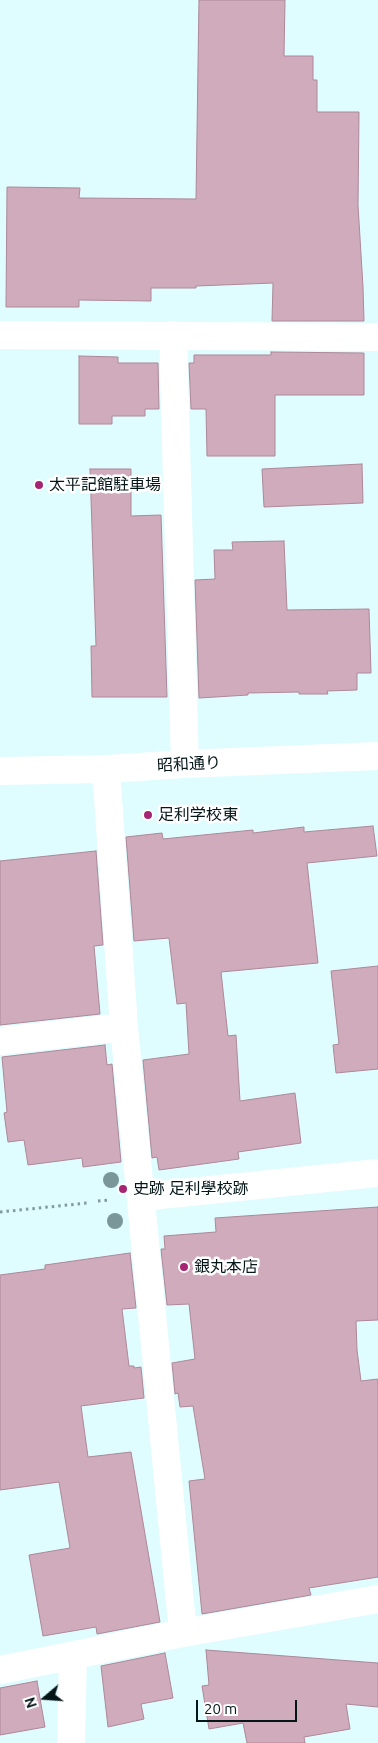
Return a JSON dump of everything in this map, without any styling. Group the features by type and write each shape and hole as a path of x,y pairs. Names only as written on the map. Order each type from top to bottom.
{"main road":[{"path":"0,335 378,336"},
{"path":"173,335 185,764"},
{"name":"昭和通り","path":"0,771 106,769 378,756"},
{"path":"106,769 124,1027 183,1633"},
{"path":"0,1041 124,1027"},
{"path":"141,1197 378,1173"},
{"path":"0,1670 183,1633 378,1599"},
{"path":"71,1743 73,1655"}],"path":[{"path":"0,1212 87,1203"}],"building":[{"path":"199,0 285,0 284,56 313,56 313,80 317,80 317,112 359,112 358,205 364,321 272,321 273,283 196,286 196,288 151,288 151,301 79,300 79,307 6,307 7,187 80,188 79,198 196,199"},
{"path":"271,352 364,353 364,395 275,395 275,456 207,456 206,409 191,409 189,363 194,363 194,355 271,355"},
{"path":"79,356 118,357 118,363 158,363 159,409 145,409 145,416 112,416 112,424 79,424"},
{"path":"362,464 363,503 264,507 262,469"},
{"path":"90,469 131,469 131,516 161,515 167,697 92,697 91,646 96,646"},
{"path":"284,541 287,610 369,609 371,673 357,673 357,690 327,691 328,694 299,694 299,692 248,693 248,695 199,698 195,580 215,579 214,550 233,550 232,542"},
{"path":"373,826 377,856 307,863 318,963 221,972 228,1036 236,1035 240,1101 295,1093 301,1143 238,1152 239,1159 159,1170 157,1157 152,1158 143,1060 189,1054 186,1003 177,1004 169,938 134,941 126,837 162,833 163,839 253,830 253,833 304,827 304,832"},
{"path":"96,851 103,945 94,946 100,1014 0,1025 0,861"},
{"path":"378,966 378,1069 336,1073 333,1045 339,1044 331,971"},
{"path":"105,1045 107,1065 112,1064 121,1162 83,1167 82,1158 28,1165 24,1140 8,1142 4,1113 7,1112 2,1057"},
{"path":"378,1207 378,1320 356,1321 361,1381 378,1379 378,1577 309,1588 311,1595 202,1614 189,1481 205,1479 193,1406 180,1407 178,1393 175,1394 172,1363 195,1359 189,1304 167,1305 161,1249 165,1249 164,1236 216,1232 215,1218"},
{"path":"130,1253 136,1308 122,1309 129,1366 134,1366 134,1368 141,1367 144,1398 81,1406 88,1457 131,1452 160,1622 97,1634 96,1627 43,1636 29,1555 70,1548 59,1482 0,1490 0,1275 45,1269 45,1265"},
{"path":"206,1650 378,1663 378,1707 346,1704 350,1729 304,1737 305,1743 247,1743 243,1723 209,1729 202,1686 209,1685"},
{"path":"165,1653 173,1698 141,1704 144,1719 108,1727 101,1666"},
{"path":"37,1681 45,1727 0,1735 0,1688"}],"place":[{"name":"太平記館駐車場","path":"39,485"},
{"name":"足利学校東","path":"148,815"},
{"name":"史跡 足利學校跡","path":"123,1189"},
{"name":"銀丸本店","path":"184,1267"}]}
